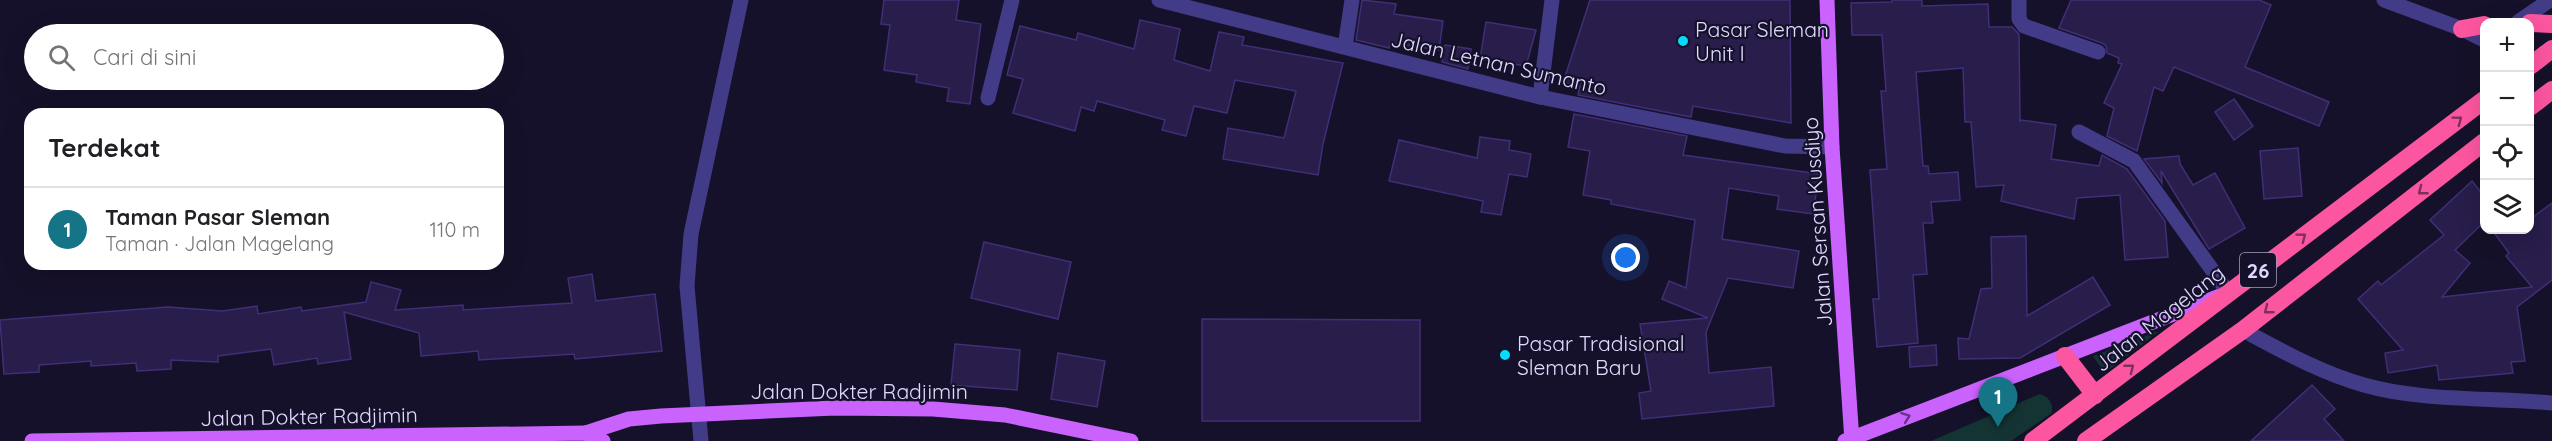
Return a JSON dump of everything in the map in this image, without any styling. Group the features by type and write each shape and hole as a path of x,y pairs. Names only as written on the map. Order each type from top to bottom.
{"highway":[{"path":"2534,23 2552,24"},
{"path":"2462,29 2480,27"},
{"path":"2534,62 2552,49"},
{"path":"2534,103 2552,90"},
{"name":"Jalan Magelang","path":"2033,441 2480,103"},
{"name":"26","path":"2086,441 2243,330 2480,145"},
{"path":"2065,356 2095,395"}],"main road":[{"name":"Jalan Sersan Kusdiyo","path":"1827,0 1832,147 1849,440"},
{"path":"1849,440 2228,292"},
{"name":"Jalan Dokter Radjimin","path":"32,441 586,433 629,419 700,413 835,408 965,411 1005,415 1131,441"},
{"name":"Jalan Dokter Radjimin","path":"586,433 603,441"}],"street":[{"path":"701,441 687,286 691,234 741,0"},
{"path":"988,98 1012,0"},
{"name":"Jalan Letnan Sumanto","path":"1160,0 1540,97 1785,146 1832,147"},
{"path":"1345,47 1352,0"},
{"path":"1540,97 1552,0"},
{"path":"2019,0 2019,19 2024,26 2098,52"},
{"path":"2384,0 2480,38"},
{"path":"2524,18 2550,0"},
{"path":"2079,132 2134,161 2228,292"},
{"path":"2243,330 2314,368 2366,385 2416,394 2552,402"}],"green space":[{"path":"2159,331 2105,373 2093,356"},
{"path":"2040,394 2050,401 2052,413 2011,441 1931,441"}],"building":[{"path":"884,0 959,0 956,20 981,24 970,104 947,101 949,88 916,82 917,75 884,70 890,25 881,24"},
{"path":"1362,0 1396,4 1394,14 1443,21 1439,50 1390,43 1389,48 1356,40"},
{"name":"Pasar Sleman Unit I","path":"1590,0 1790,0 1791,123 1693,106 1691,117 1578,95 1580,86 1563,83"},
{"path":"1892,0 1922,0 1922,6 1988,4 1989,27 2012,27 2019,34 2020,122 2021,120 2056,125 2051,159 2099,166 2102,155 2127,169 2165,221 2168,257 2125,260 2120,195 2077,198 2074,219 2001,201 2004,185 1976,187 1971,122 1965,122 1963,68 1916,72 1923,166 1928,166 1929,174 1958,172 1960,200 1931,202 1933,223 1923,223 1927,274 1913,275 1918,343 1877,347 1873,299 1879,299 1870,170 1887,169 1881,91 1886,91 1882,35 1852,35 1851,3 1892,2"},
{"path":"2071,0 2259,0 2271,5 2245,67 2329,102 2319,126 2174,67 2163,91 2154,87 2137,151 2107,136 2114,108 2104,103 2122,64 2118,63 2119,58 2107,53 2106,46 2102,43 2059,28"},
{"path":"1140,20 1180,29 1174,60 1210,71 1219,32 1244,37 1242,45 1343,63 1323,144 1318,175 1223,159 1228,128 1284,138 1296,91 1235,80 1227,113 1194,106 1186,136 1162,130 1165,120 1097,101 1094,111 1081,107 1075,131 1013,113 1023,79 1007,75 1020,26 1076,40 1078,33 1134,49"},
{"path":"1486,22 1536,30 1526,66 1480,59"},
{"path":"1445,45 1471,49 1468,69 1442,62"},
{"path":"2234,99 2253,126 2234,140 2215,112"},
{"path":"1574,114 1687,136 1683,155 1819,174 1813,214 1777,209 1779,196 1729,188 1722,239 1799,251 1793,288 1728,278 1706,332 1709,373 1771,367 1774,406 1642,419 1639,393 1651,391 1640,324 1708,318 1662,299 1669,281 1686,288 1695,220 1611,204 1611,200 1583,195 1590,151 1568,147"},
{"path":"1480,137 1510,141 1509,150 1531,154 1527,177 1509,174 1501,215 1481,212 1483,201 1389,181 1399,140 1477,158"},
{"path":"2298,148 2302,196 2264,199 2260,151"},
{"path":"2179,156 2180,164 2193,185 2215,173 2245,228 2209,249 2161,171 2162,183 2144,159"},
{"path":"2472,181 2480,191 2480,226 2455,250 2470,263 2442,297 2532,287 2506,256 2509,253 2495,234 2534,234 2534,216 2552,203 2552,280 2517,307 2525,361 2511,362 2513,373 2439,380 2437,365 2388,373 2385,353 2403,350 2358,299 2378,281 2381,285 2444,235 2430,220"},
{"path":"2026,236 2027,316 2093,277 2110,305 2020,358 1959,359 1958,338 1969,339 1981,289 1992,288 1991,237"},
{"path":"984,242 1071,262 1058,319 971,298"},
{"path":"592,274 596,301 655,294 662,351 575,359 574,354 479,360 478,351 421,356 419,333 344,312 351,359 318,364 317,358 274,365 271,349 218,356 218,362 171,360 171,369 137,371 136,363 91,366 91,361 39,365 39,372 4,374 0,320 168,307 222,311 257,306 258,314 301,307 302,311 366,302 371,282 401,290 395,310 463,305 463,310 572,303 568,278"},
{"path":"1202,319 1420,320 1420,421 1202,421"},
{"path":"955,344 1020,350 1017,390 951,385"},
{"path":"1936,345 1937,365 1910,367 1909,347"},
{"path":"1058,353 1105,361 1097,407 1051,399"},
{"path":"2312,385 2335,409 2324,419 2344,441 2251,441"}],"place":[{"name":"Pasar Sleman Unit I","path":"1683,41"},
{"name":"Pasar Tradisional Sleman Baru","path":"1505,355"},
{"name":"Taman Pasar Sleman","path":"1998,427"}]}
